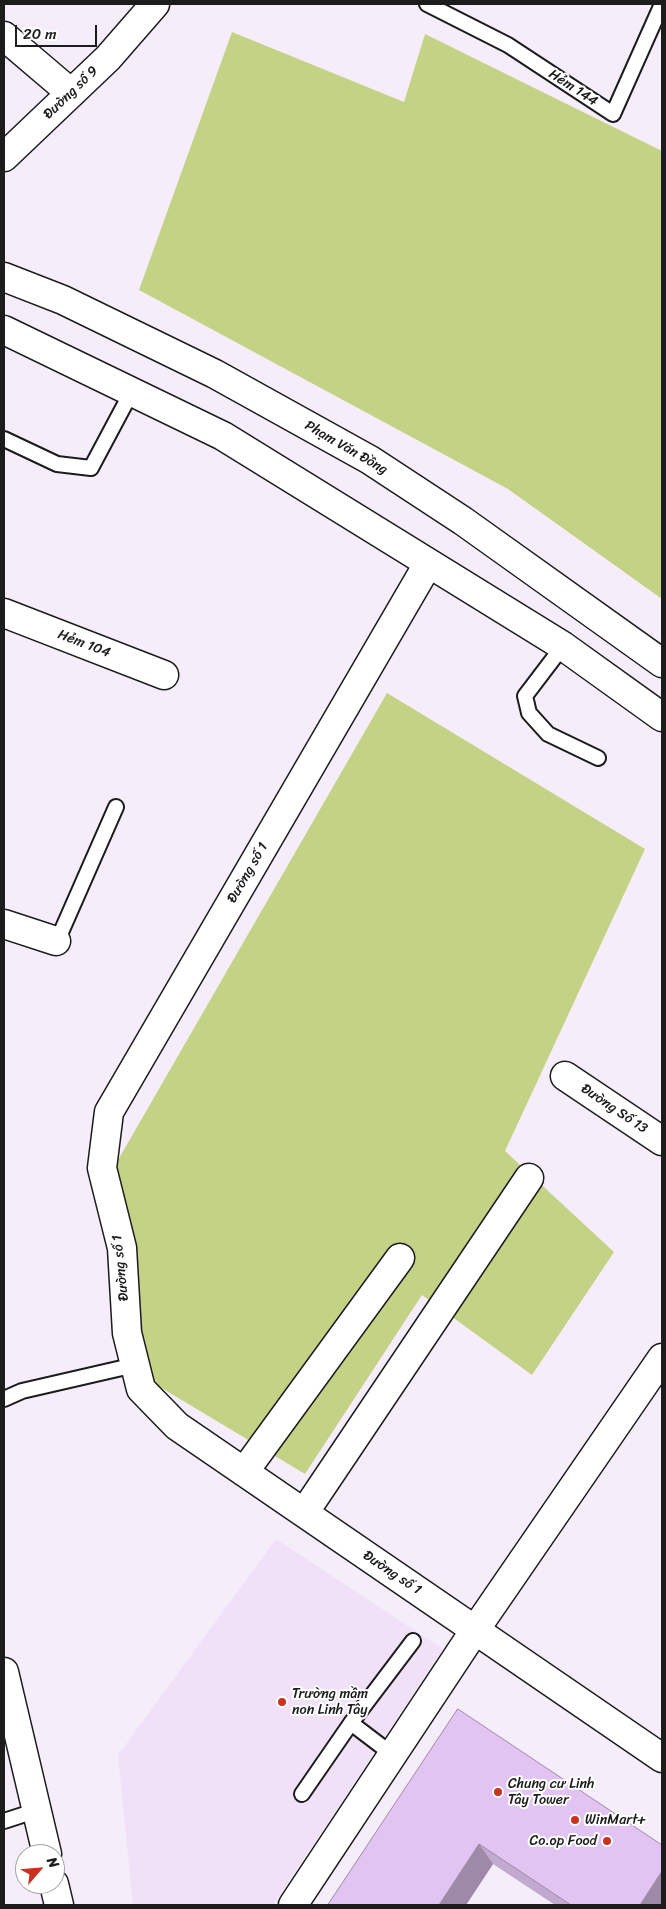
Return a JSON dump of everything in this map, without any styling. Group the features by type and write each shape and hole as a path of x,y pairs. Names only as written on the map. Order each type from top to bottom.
{"main road":[{"name":"Đường số 9","path":"4,157 108,58 155,4"},
{"path":"4,36 71,93"},
{"name":"Phạm Văn Đồng","path":"4,277 63,300 215,374 370,460 463,521 662,663"},
{"path":"4,330 132,390 222,436 563,646 662,717"},
{"name":"Đường số 1","path":"428,564 109,1112 102,1168 122,1248 127,1333 141,1389 177,1426 662,1758"},
{"name":"Hẻm 104","path":"4,613 164,675"},
{"path":"4,924 56,941"},
{"name":"Đường Số 13","path":"566,1076 662,1142"},
{"path":"304,1513 529,1178"},
{"path":"244,1472 400,1258"},
{"path":"293,1905 475,1630 662,1358"},
{"path":"4,1672 8,1712 38,1810 45,1844"}],"lane":[{"name":"Hẻm 144","path":"427,4 508,45 613,114 662,4"},
{"path":"4,440 57,464 91,468 132,390"},
{"path":"563,646 525,696 529,713 548,734 598,758"},
{"path":"56,941 116,807"},
{"path":"4,1399 22,1391 135,1365"},
{"path":"302,1794 351,1723 413,1640"},
{"path":"351,1723 393,1756"},
{"path":"4,1821 38,1810"}],"shaded area":[{"name":"Trường mầm non Linh Tây","path":"276,1539 443,1649 273,1905 133,1905 118,1755"}],"green space":[{"path":"232,32 404,102 425,34 662,151 662,599 508,489 139,290"},
{"path":"387,693 645,849 505,1151 614,1252 532,1375 422,1295 305,1474 150,1381 114,1167"}],"building":[{"name":"Chung cư Linh Tây Tower","path":"458,1709 662,1845 662,1871 640,1905 571,1905 479,1844 439,1905 328,1905"}],"place":[{"name":"Trường mầm non Linh Tây","path":"282,1702"},
{"name":"Chung cư Linh Tây Tower","path":"498,1792"},
{"name":"WinMart+","path":"575,1820"},
{"name":"Co.op Food","path":"607,1841"}]}
